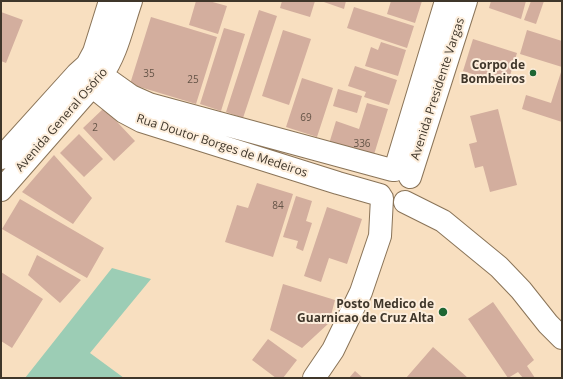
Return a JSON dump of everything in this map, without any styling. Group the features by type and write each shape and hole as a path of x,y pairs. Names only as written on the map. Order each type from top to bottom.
{"main road":[{"name":"Avenida General Osório","path":"1,190 89,75 110,1"},
{"name":"Avenida General Osório","path":"1,158 89,75 113,56 131,1"},
{"name":"Avenida Presidente Vargas","path":"397,188 446,1"},
{"name":"Avenida Presidente Vargas","path":"314,378 333,350 361,292 397,188 466,1"},
{"name":"Rua Doutor Borges de Medeiros","path":"89,75 124,112 136,109 141,121 323,179 397,188 443,221 499,267 521,290 555,331 562,356"}],"green space":[{"path":"112,268 151,279 90,353 124,378 25,378"}],"building":[{"path":"196,1 209,1 227,6 218,34 189,25"},
{"path":"282,1 315,1 310,17 280,8"},
{"path":"321,1 346,1 344,9"},
{"path":"391,1 422,1 415,23 387,14"},
{"path":"491,1 526,1 521,19 489,8"},
{"path":"531,1 544,1 536,24 524,20"},
{"path":"354,7 414,26 407,48 347,28"},
{"path":"259,10 277,16 243,118 226,112"},
{"path":"1,12 23,20 6,63 1,61"},
{"path":"151,17 217,37 196,104 130,84"},
{"path":"224,28 245,34 221,111 200,104"},
{"path":"283,30 311,39 289,105 262,96"},
{"path":"527,30 562,41 562,67 520,54"},
{"path":"473,39 517,53 507,85 463,71"},
{"path":"381,42 406,50 398,76 365,66 371,47 378,50"},
{"path":"355,66 397,80 389,105 364,97 366,92 348,86"},
{"path":"562,69 562,122 522,109 526,95 551,103"},
{"path":"302,78 333,88 317,137 286,127"},
{"path":"338,89 362,96 357,113 333,106"},
{"path":"367,103 388,109 372,161 328,147 336,121 359,129"},
{"path":"104,108 135,141 114,161 83,128"},
{"path":"498,109 517,185 490,192 483,166 475,168 469,144 477,142 470,116"},
{"path":"79,134 103,159 84,177 60,153"},
{"path":"54,155 92,198 73,224 22,192"},
{"path":"257,183 293,194 273,257 225,242 237,205 248,208"},
{"path":"296,196 312,201 306,221 312,223 303,251 296,248 298,241 283,237"},
{"path":"20,199 104,248 87,278 2,229"},
{"path":"327,207 362,219 347,264 329,258 321,282 304,276"},
{"path":"37,255 81,280 60,303 28,275"},
{"path":"1,272 43,299 12,348 1,341"},
{"path":"283,284 335,300 329,323 302,348 270,330"},
{"path":"493,302 534,360 527,366 535,378 523,378 518,372 508,378 468,319"},
{"path":"268,339 297,360 283,378 276,378 252,360"},
{"path":"433,347 468,378 406,378"},
{"path":"355,371 363,378 349,378"}],"place":[{"name":"Corpo de Bombeiros","path":"533,73"},
{"name":"Posto Medico de Guarnicao de Cruz Alta","path":"443,312"}]}
